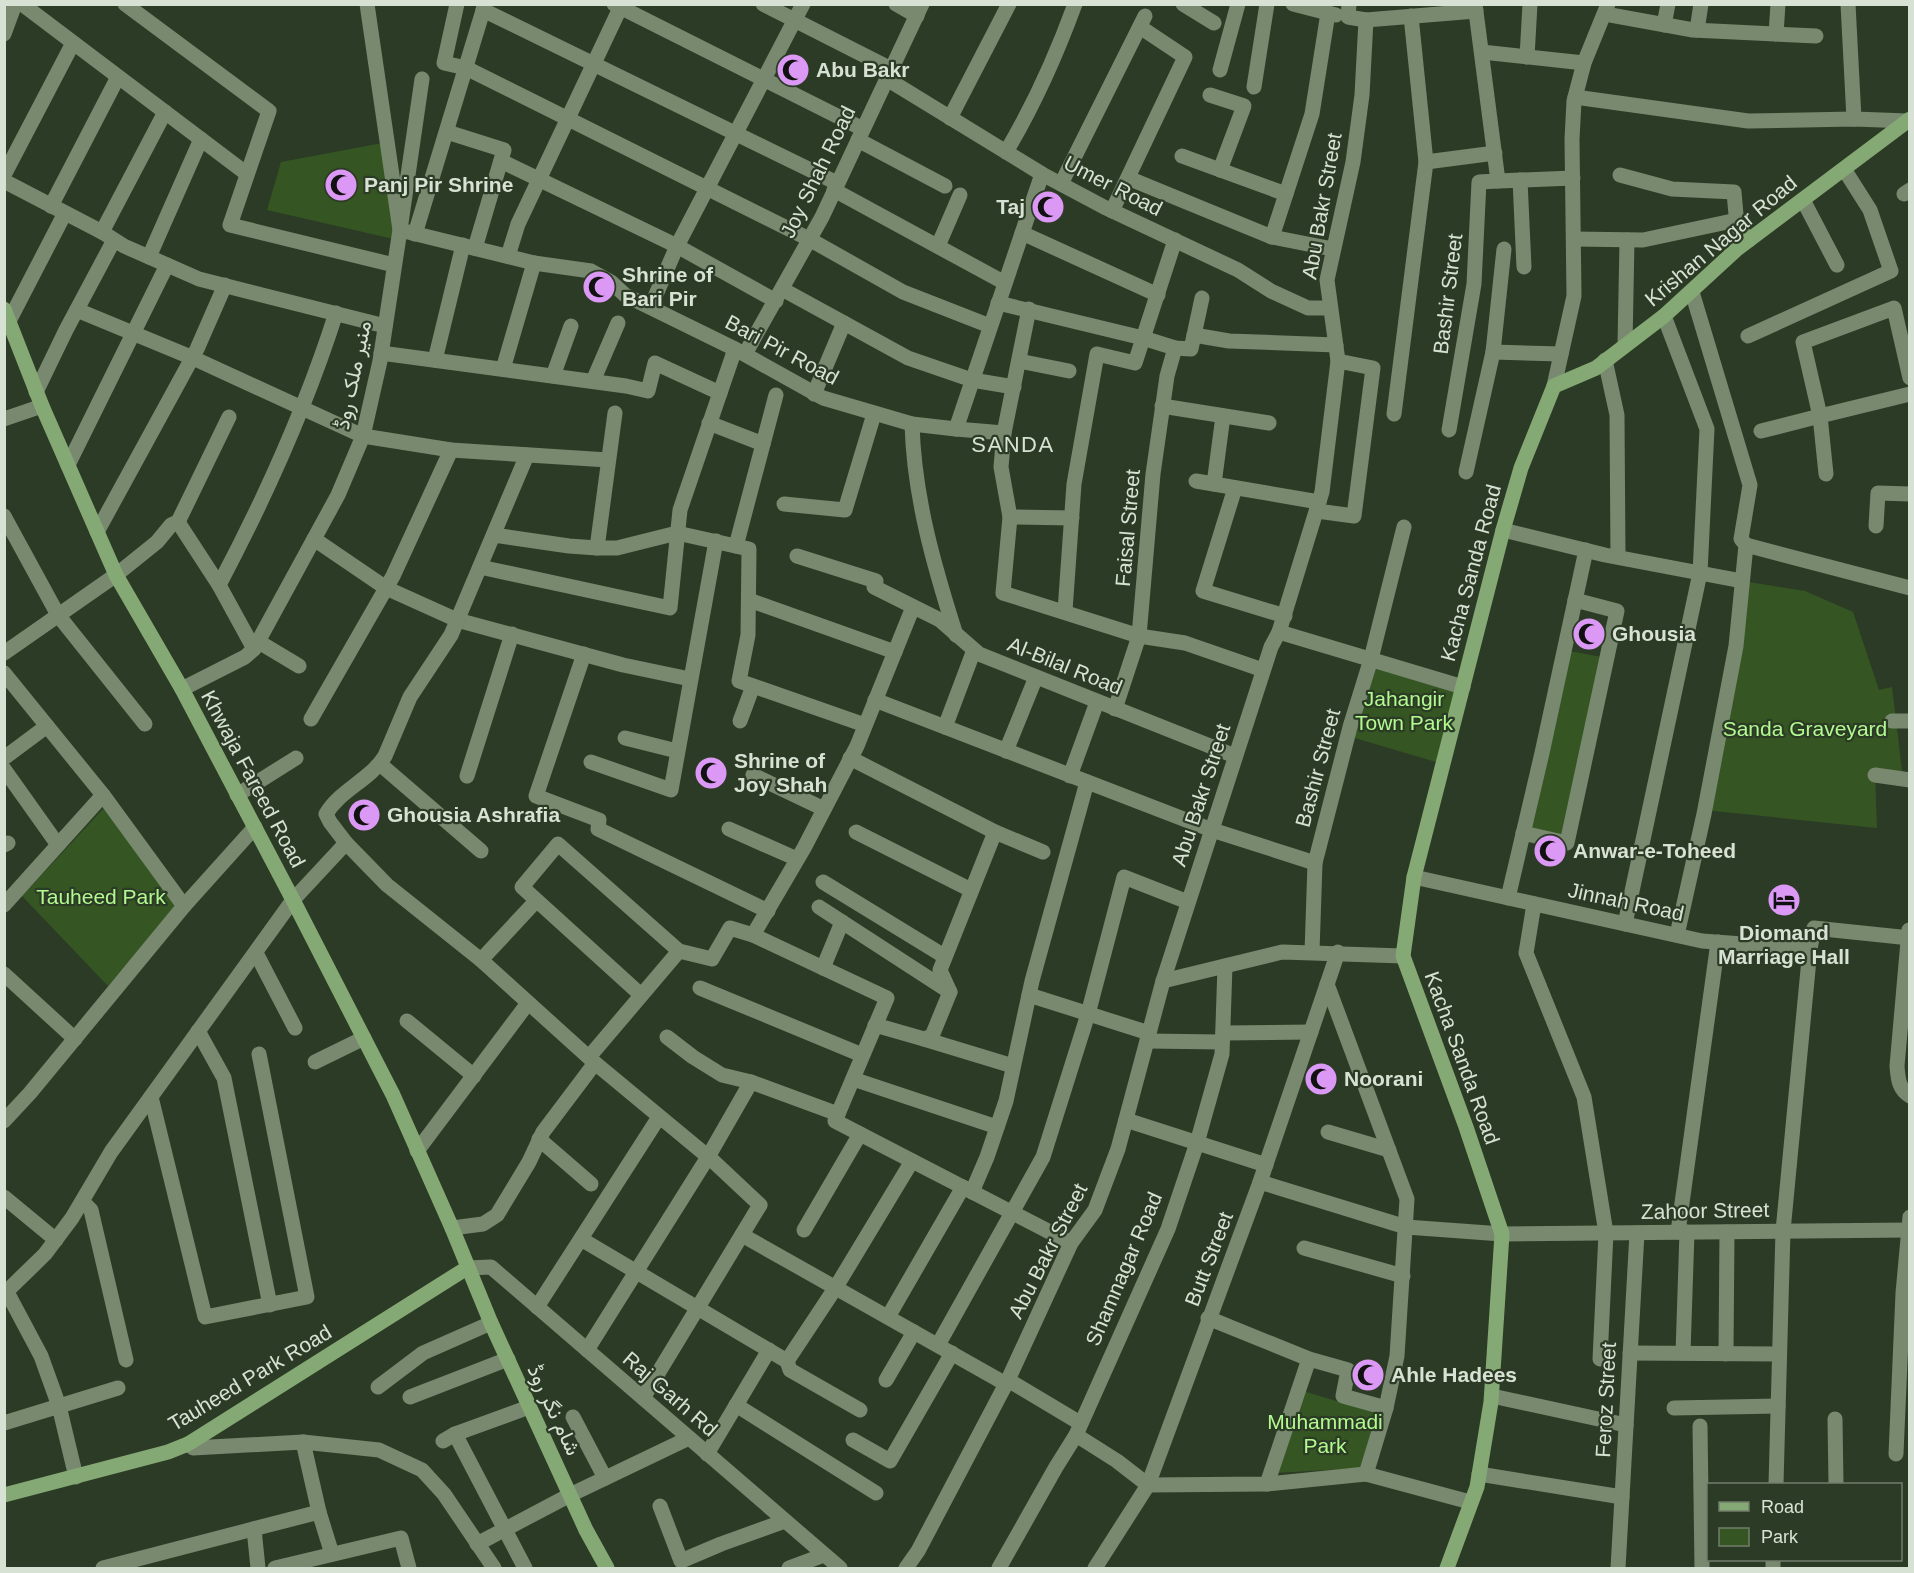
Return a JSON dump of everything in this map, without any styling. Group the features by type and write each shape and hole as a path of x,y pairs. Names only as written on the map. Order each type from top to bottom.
{"main road":[{"name":"Krishan Nagar Road","path":"1554,386 1596,368 1664,316 1749,240 1909,120"},
{"name":"Khwaja Fareed Road","path":"6,317 39,399 116,575 182,689 393,1095 452,1228 467,1268"},
{"name":"Kacha Sanda Road","path":"1447,1569 1477,1487 1492,1396 1502,1234 1466,1127 1403,956 1414,877 1503,530 1521,468 1554,386"},
{"name":"شام نگر روڈ","path":"467,1268 586,1530 608,1569"},
{"name":"Tauheed Park Road","path":"4,1495 168,1452 188,1444 467,1268"}],"street":[{"path":"4,34 15,4"},
{"path":"22,4 247,174"},
{"path":"125,4 269,111 230,225 394,265"},
{"name":"منیر ملک روڈ","path":"182,689 245,657 256,646 338,495 363,436 381,353 400,230 367,4"},
{"path":"457,4 444,63 466,68 810,239 903,292 990,326"},
{"name":"Umer Road","path":"763,4 889,74 950,118 1042,174 1112,211 1238,270 1271,291 1308,308 1330,308"},
{"path":"651,306 676,246 803,4"},
{"path":"896,4 920,10"},
{"path":"950,118 1009,4"},
{"path":"1006,152 1051,65 1075,4"},
{"path":"1183,4 1214,23"},
{"path":"1220,70 1238,4"},
{"path":"1254,87 1267,4"},
{"path":"1293,4 1328,13 1349,11 1366,20 1406,13 1476,8 1498,181 1573,178"},
{"path":"1527,57 1530,4"},
{"path":"1664,25 1668,4"},
{"path":"1697,30 1701,4"},
{"path":"1776,34 1778,4"},
{"path":"1848,4 1854,119"},
{"path":"508,256 518,224 619,6 764,79 861,134 945,186"},
{"path":"416,234 484,7 836,186 1005,283"},
{"path":"1606,9 1664,25 1697,30 1816,36"},
{"name":"Kacha Sanda Road","path":"1554,386 1574,296 1572,139 1575,97 1584,63 1606,9"},
{"name":"Joy Shah Road","path":"480,567 670,608 680,510 720,393 740,351 779,295 810,239 920,10"},
{"path":"1272,237 1312,114 1328,13"},
{"path":"1394,414 1426,162 1406,13"},
{"name":"Abu Bakr Street","path":"906,1569 918,1551 1007,1382 1071,1243 1095,1210 1118,1149 1163,981 1188,902 1263,670 1271,647 1280,632 1318,506 1322,492 1338,361 1327,280 1353,162 1362,95 1366,20"},
{"path":"1061,184 1142,22 1185,57 1112,211"},
{"path":"73,43 6,184 149,257 199,279 385,326"},
{"path":"1482,52 1584,63"},
{"path":"6,317 118,77"},
{"path":"400,230 422,79"},
{"path":"1210,95 1244,106 1220,170"},
{"path":"1575,97 1748,121 1909,120"},
{"path":"4,419 39,399 108,236 165,112"},
{"path":"435,360 469,247 504,150 447,132"},
{"path":"149,257 201,139"},
{"path":"1426,162 1495,153"},
{"path":"1182,156 1286,194"},
{"path":"501,161 779,295 844,323 908,358 972,380 1014,387"},
{"path":"1748,336 1890,271 1870,210 1844,169"},
{"path":"956,429 1042,174"},
{"path":"1620,175 1672,189 1734,192 1737,226 1749,240"},
{"path":"1128,178 1272,237 1333,249"},
{"path":"1520,180 1524,267"},
{"name":"Bashir Street","path":"1449,430 1474,284 1479,182 1498,181"},
{"path":"938,246 960,195"},
{"path":"1803,200 1837,265"},
{"path":"1574,239 1643,240 1737,220"},
{"name":"Bari Pir Road","path":"400,230 534,262 591,271 611,282 625,295 740,351 814,394 912,424 1004,434"},
{"path":"1022,233 1158,295"},
{"path":"1065,611 1074,484 1097,354 1135,363 1175,240"},
{"path":"1625,345 1627,240"},
{"path":"1466,472 1493,352 1504,249"},
{"path":"503,369 534,262"},
{"path":"68,465 166,265"},
{"path":"97,532 193,358 225,285"},
{"path":"1692,292 1750,485 1741,539 1746,545 1910,588"},
{"path":"998,303 1143,338 1174,348 1191,349 1202,298"},
{"path":"1826,474 1820,416 1803,342 1894,308 1910,378"},
{"path":"1029,309 1004,434 1001,467 1010,517 1003,593 1139,636 1185,643 1263,670"},
{"path":"77,310 193,358 363,436 451,450 608,460"},
{"path":"219,585 249,527 301,408 319,365 336,313"},
{"path":"1625,924 1700,573 1707,429 1664,316"},
{"path":"593,381 618,323"},
{"path":"814,394 844,323"},
{"path":"553,376 572,326"},
{"path":"1194,335 1229,341 1336,345"},
{"name":"Faisal Street","path":"1115,709 1139,636 1150,504 1162,406 1174,348"},
{"path":"1493,352 1561,354"},
{"path":"381,353 593,381 648,392 656,363 720,393"},
{"path":"1605,360 1617,416 1618,557"},
{"path":"1019,361 1069,370"},
{"path":"1196,481 1318,506 1354,516 1374,368 1338,361"},
{"path":"1761,431 1910,394"},
{"path":"736,546 776,395"},
{"path":"1162,406 1269,423"},
{"path":"597,548 615,413"},
{"path":"784,504 845,510 874,414"},
{"path":"1214,484 1223,416"},
{"path":"4,653 116,575 157,542 171,525 178,522 229,417"},
{"path":"709,423 763,444"},
{"path":"912,424 913,462 921,509 936,573 956,635"},
{"path":"311,719 386,588 451,450"},
{"path":"527,455 451,635 410,697 380,764 333,803 326,814 346,843 387,885 481,960 592,1060 708,1157 760,1205 643,1398"},
{"path":"1235,488 1203,591 1285,616"},
{"path":"1876,526 1878,493 1910,494"},
{"path":"4,516 58,615 145,724"},
{"path":"1010,517 1072,518"},
{"path":"178,522 256,646 299,666"},
{"name":"Bashir Street","path":"1312,952 1315,863 1350,727 1371,659 1404,527"},
{"path":"1503,530 1618,557 1742,581"},
{"path":"494,535 569,546 617,548 677,533 749,549 748,635 739,681 865,725"},
{"path":"314,539 386,588 457,620 623,665 690,679"},
{"path":"591,762 671,790 716,542"},
{"path":"1677,935 1704,814 1734,657 1746,545"},
{"path":"1508,898 1586,550"},
{"name":"Al-Bilal Road","path":"797,556 876,581 873,587 940,620 979,654 1235,756"},
{"path":"749,600 894,652"},
{"path":"1523,833 1567,843 1617,612 1575,600"},
{"path":"753,935 797,859 850,758 913,607"},
{"path":"1280,632 1463,687"},
{"path":"467,776 512,634"},
{"path":"945,727 974,650"},
{"path":"584,654 536,796 599,820 598,829 768,911"},
{"path":"4,673 103,795 184,906"},
{"path":"1006,751 1036,677"},
{"path":"740,721 753,686"},
{"path":"875,700 1212,830 1315,863"},
{"path":"1070,776 1097,702"},
{"path":"1892,721 1910,721"},
{"path":"4,758 47,726"},
{"path":"625,738 677,751"},
{"path":"237,795 296,758"},
{"path":"850,758 995,832 1043,852"},
{"path":"380,764 481,851"},
{"path":"4,769 58,845"},
{"path":"753,775 824,809"},
{"path":"1875,775 1910,780"},
{"path":"888,1317 968,1190 997,1127 1006,1101 1029,995 1087,782"},
{"path":"4,904 103,795"},
{"path":"4,1121 75,1039 184,906 255,827"},
{"path":"729,829 797,859"},
{"path":"856,832 971,890"},
{"path":"924,1039 932,1036 950,992 940,970 995,832"},
{"path":"76,1477 59,1406 41,1356 6,1293 56,1240 83,1202 111,1152 293,900 346,843"},
{"path":"641,995 522,887 558,843 679,951 712,959 730,928 753,935 887,998 835,1121 1071,1243"},
{"path":"938,1345 1044,1157 1088,1014 1124,877 1188,902"},
{"name":"Jinnah Road","path":"1414,877 1677,935 1718,942 1810,949"},
{"path":"824,882 944,956"},
{"path":"481,960 536,901"},
{"path":"1534,904 1526,953 1584,1096 1606,1233 1600,1359"},
{"path":"819,907 950,992"},
{"path":"823,968 842,922"},
{"path":"1776,1483 1783,1231 1810,949 1814,928 1909,935 1897,1065 1898,1082 1905,1094 1910,1096"},
{"path":"1683,1353 1682,1232 1718,942"},
{"path":"452,1228 483,1224 497,1215 529,1162 543,1132 592,1060 641,995 679,951"},
{"path":"1163,981 1282,952 1338,952 1403,956"},
{"name":"Butt Street","path":"1095,1569 1148,1485 1260,1182 1338,952"},
{"path":"256,953 295,1028"},
{"name":"Shamnagar Road","path":"999,1569 1078,1429 1168,1229 1197,1143 1222,1054 1225,966"},
{"path":"5,976 75,1039"},
{"path":"1327,984 1407,1199 1397,1356 1386,1408 1366,1474"},
{"path":"700,988 862,1055"},
{"path":"1029,995 1148,1037 1222,1037 1311,1032"},
{"path":"417,1151 528,1003"},
{"path":"407,1021 474,1076"},
{"path":"875,1025 1013,1066"},
{"path":"198,1031 224,1078 270,1305"},
{"path":"667,1037 722,1075 751,1082 838,1114"},
{"path":"315,1062 364,1038"},
{"path":"151,1097 205,1317 307,1297 259,1053"},
{"path":"853,1078 997,1127"},
{"path":"587,1350 708,1157 751,1082"},
{"path":"537,1307 659,1117"},
{"path":"1126,1120 1266,1165"},
{"path":"1328,1132 1389,1150"},
{"path":"804,1230 860,1134"},
{"path":"539,1139 591,1184"},
{"path":"787,1361 836,1287 912,1161"},
{"name":"Zahoor Street","path":"1260,1182 1406,1227 1502,1234 1783,1231 1909,1226"},
{"path":"4,1197 56,1240"},
{"path":"83,1202 91,1210 126,1360"},
{"path":"1896,1454 1909,1226"},
{"path":"1726,1354 1727,1232"},
{"name":"Feroz Street","path":"1618,1569 1637,1233"},
{"path":"742,1234 1007,1382 1078,1429 1148,1485 1267,1484 1366,1474 1470,1502"},
{"path":"581,1239 787,1361 790,1370 860,1410"},
{"path":"1304,1248 1403,1276"},
{"name":"Raj Garh Rd","path":"467,1268 491,1267 840,1569"},
{"path":"1209,1318 1309,1359 1348,1370 1343,1396 1386,1408"},
{"path":"378,1386 423,1353 491,1323"},
{"path":"886,1380 914,1332"},
{"path":"707,1454 769,1350"},
{"path":"853,1440 890,1461 952,1353"},
{"path":"1630,1353 1779,1354"},
{"path":"410,1397 507,1359"},
{"path":"1267,1484 1309,1359"},
{"path":"4,1423 118,1388"},
{"path":"1492,1396 1626,1425"},
{"path":"736,1405 876,1493"},
{"path":"1674,1408 1778,1406"},
{"path":"525,1569 449,1438 529,1407"},
{"path":"573,1417 605,1478"},
{"path":"1835,1419 1836,1483"},
{"path":"1700,1426 1702,1569"},
{"path":"477,1544 570,1495 689,1438"},
{"path":"188,1444 193,1448 303,1442 379,1450 422,1470 444,1494 494,1569"},
{"path":"303,1442 319,1512 332,1554"},
{"path":"1479,1474 1622,1497"},
{"path":"660,1506 681,1561 785,1521"},
{"path":"103,1569 319,1512"},
{"path":"254,1529 258,1569"},
{"path":"283,1567 401,1538 409,1569"},
{"path":"789,1569 824,1555"}],"green space":[{"path":"388,142 398,240 267,210 281,162"},
{"name":"Sanda Graveyard","path":"1742,581 1805,591 1853,612 1879,690 1892,687 1903,779 1875,775 1877,828 1705,810"},
{"path":"1564,650 1607,658 1567,843 1523,833"},
{"name":"Jahangir Town Park","path":"1371,659 1463,687 1443,764 1348,736"},
{"name":"Tauheed Park","path":"105,807 177,906 108,986 22,896"},
{"name":"Muhammadi Park","path":"1303,1391 1376,1413 1361,1468 1275,1473"}],"place":[{"name":"Abu Bakr","path":"793,70"},
{"name":"Panj Pir Shrine","path":"341,185"},
{"name":"Taj","path":"1048,207"},
{"name":"Shrine of Bari Pir","path":"599,287"},
{"name":"Ghousia","path":"1589,634"},
{"name":"Shrine of Joy Shah","path":"711,773"},
{"name":"Ghousia Ashrafia","path":"364,815"},
{"name":"Anwar-e-Toheed","path":"1550,851"},
{"name":"Diomand Marriage Hall","path":"1784,900"},
{"name":"Noorani","path":"1321,1079"},
{"name":"Ahle Hadees","path":"1368,1375"}],"district":[{"name":"SANDA","path":"1013,444"}]}
